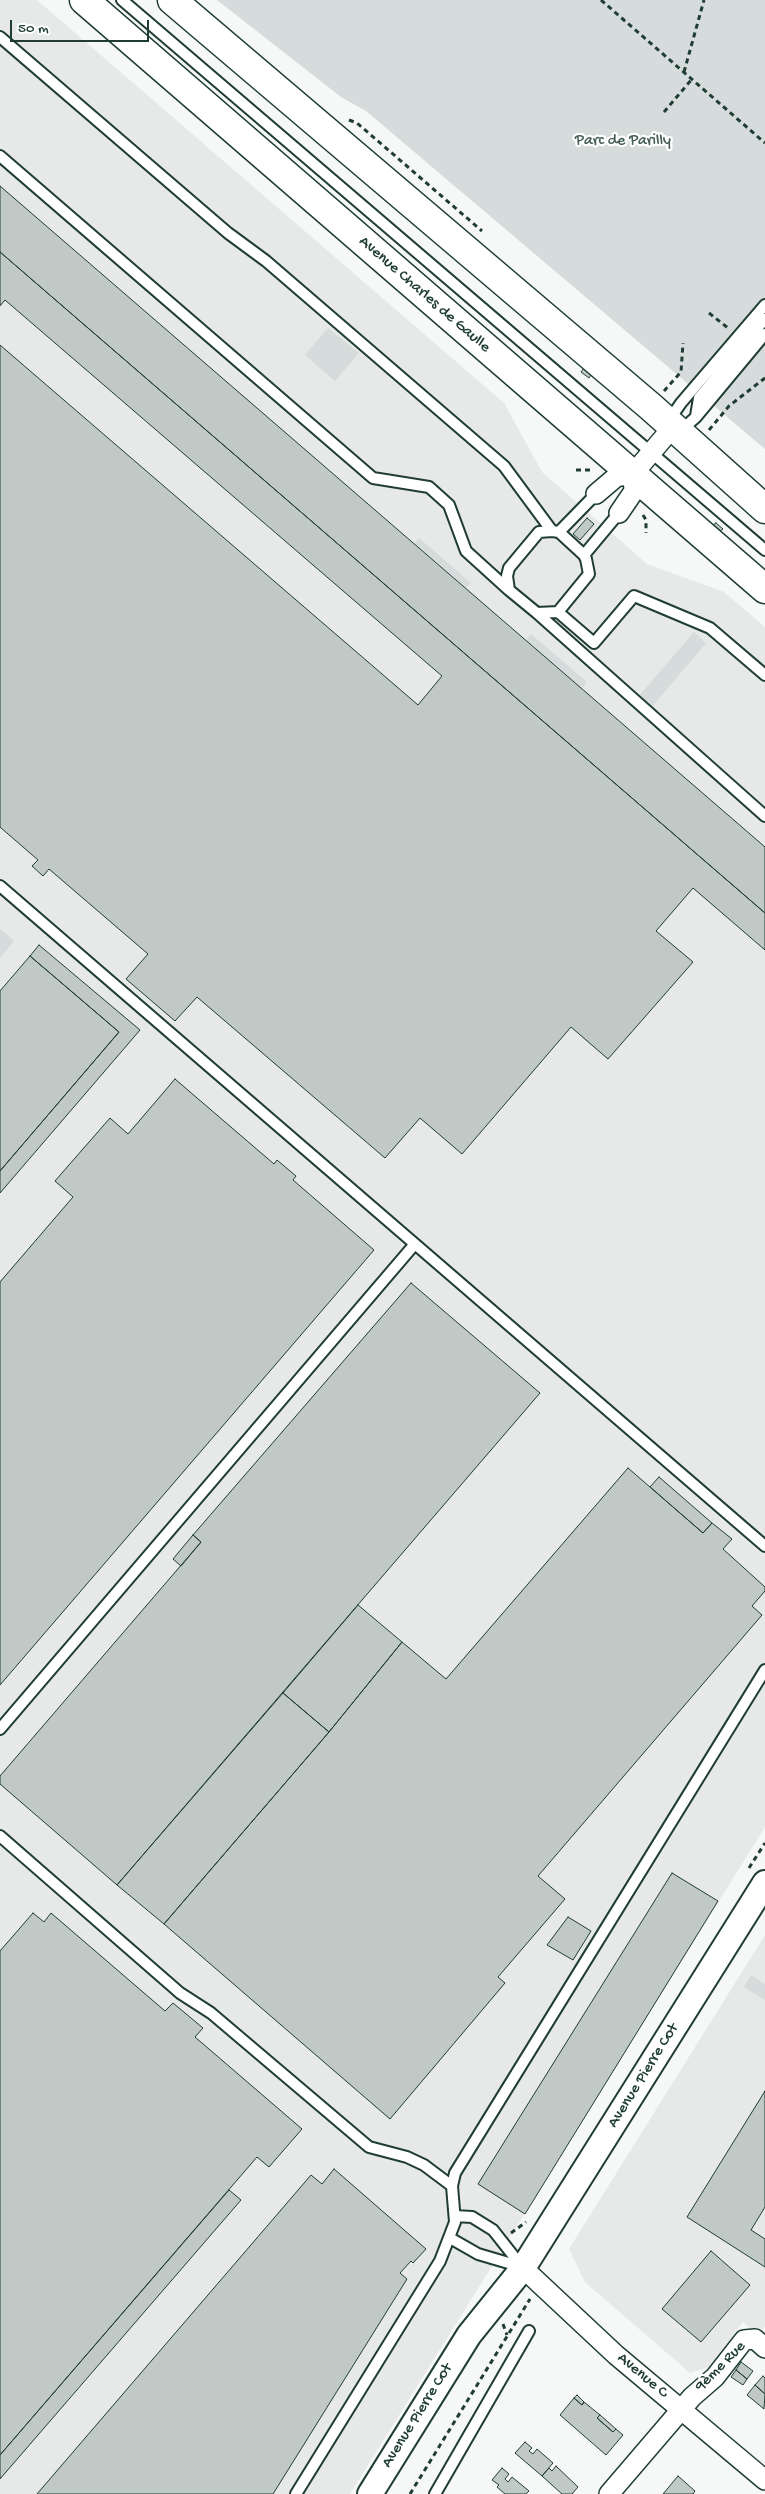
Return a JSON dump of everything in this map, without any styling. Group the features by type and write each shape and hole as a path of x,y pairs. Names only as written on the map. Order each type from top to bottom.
{"main road":[{"name":"Avenue Charles de Gaulle","path":"84,0 765,589"},
{"path":"172,0 651,407 672,428 765,508"}],"street":[{"path":"596,494 616,477 633,474 672,428"},
{"path":"619,513 634,490 633,474"},
{"name":"Avenue Pierre Cot","path":"370,2494 469,2335 523,2268 765,1883"},
{"name":"Avenue C","path":"523,2268 602,2343 765,2480"},
{"name":"9ème Rue","path":"609,2494 700,2388 715,2377 744,2340 755,2340 765,2348"}],"lane":[{"path":"122,0 765,550"},
{"path":"0,37 228,233 273,266 504,466 555,531 584,555 589,574 558,612"},
{"path":"0,156 373,478 428,487 449,505 466,551 765,816"},
{"path":"765,305 681,403 672,416 672,428 686,426 696,417 765,334"},
{"path":"696,417 699,398 765,319"},
{"path":"681,403 699,398"},
{"path":"509,590 507,576 509,568 539,532 555,531 596,494"},
{"path":"584,555 619,513"},
{"path":"537,613 558,612 594,643 634,596 710,628 765,675"},
{"path":"0,886 765,1546"},
{"path":"0,1729 414,1245"},
{"path":"296,2494 440,2261 450,2238 455,2216 452,2186 456,2172 765,1670"},
{"path":"0,1836 180,1993 211,2013 368,2147 407,2157 424,2166 452,2186"},
{"path":"455,2216 472,2217 493,2230 523,2268"},
{"path":"450,2238 478,2254 523,2268"},
{"path":"435,2494 529,2331"}],"path":[{"path":"601,0 765,143"},
{"path":"684,72 704,0"},
{"path":"664,112 692,79"},
{"path":"710,428 729,406 765,378"},
{"path":"641,510 646,520 646,533"},
{"name":"Avenue Pierre Cot","path":"410,2494 531,2296 523,2268"}],"shaded area":[{"path":"0,0 37,0 504,403 542,472 647,564 724,592 765,627 765,1827 350,2494 0,2494"},
{"path":"765,1935 765,2326 758,2335 743,2322 709,2367 690,2373 585,2282 569,2249"}],"green space":[{"name":"Parc de Parilly","path":"217,0 765,0 765,449 366,111 341,97"},
{"path":"328,328 359,353 335,381 305,355"},
{"path":"419,538 471,583 466,588 414,543"},
{"path":"694,632 706,643 651,708 638,697"},
{"path":"531,634 587,682 582,689 526,640"},
{"path":"0,929 14,941 0,958"},
{"path":"751,1975 765,1984 765,2000 744,1987"}],"building":[{"path":"0,186 765,847 765,913 0,252"},
{"path":"0,252 765,913 765,950 693,888 656,931 693,962 608,1059 571,1027 462,1154 420,1118 385,1158 197,997 175,1021 126,979 148,954 49,869 43,876 32,866 38,860 0,827 0,345 418,705 442,676 5,300 0,306"},
{"path":"584,368 591,375 589,378 581,372"},
{"path":"587,518 594,524 580,540 573,534"},
{"path":"716,523 723,529 720,531 713,525"},
{"path":"39,945 140,1030 0,1193 0,1171 119,1032 30,956"},
{"path":"30,956 119,1032 0,1171 0,991"},
{"path":"175,1079 274,1164 277,1160 296,1176 293,1180 374,1250 0,1685 0,1282 73,1197 55,1181 110,1118 128,1134"},
{"path":"411,1283 540,1393 117,1885 0,1784 0,1776 201,1542 193,1535"},
{"path":"628,1468 703,1533 712,1523 732,1539 723,1549 765,1587 765,1591 752,1606 762,1615 538,1876 565,1899 498,1977 505,1983 390,2119 164,1924 329,1732 402,1642 446,1679"},
{"path":"659,1477 712,1523 703,1533 650,1487"},
{"path":"193,1535 201,1542 181,1566 173,1559"},
{"path":"358,1605 402,1642 329,1732 283,1693"},
{"path":"283,1693 329,1732 164,1924 117,1885"},
{"path":"672,1873 718,1901 525,2214 478,2184"},
{"path":"33,1913 44,1922 51,1913 165,2011 173,2003 203,2028 195,2037 302,2129 269,2167 257,2157 0,2455 0,1951"},
{"path":"568,1917 591,1931 573,1960 547,1945"},
{"path":"765,2091 765,2207 751,2230 765,2239 765,2267 687,2217"},
{"path":"334,2169 426,2249 400,2273 407,2279 273,2494 37,2494 311,2175 322,2184"},
{"path":"229,2190 241,2200 0,2479 0,2455"},
{"path":"711,2251 750,2285 701,2342 662,2309"},
{"path":"741,2362 753,2371 747,2379 736,2370"},
{"path":"736,2370 747,2379 743,2385 731,2377"},
{"path":"763,2376 765,2378 765,2394 755,2385"},
{"path":"755,2385 765,2394 764,2409 747,2395"},
{"path":"577,2395 584,2402 582,2405 574,2398"},
{"path":"574,2398 582,2405 584,2402 600,2415 597,2418 613,2432 616,2429 623,2435 606,2455 560,2415"},
{"path":"600,2415 616,2429 613,2432 597,2418"},
{"path":"525,2442 532,2448 529,2451 533,2454 537,2449 553,2463 542,2476 515,2453"},
{"path":"556,2466 578,2487 572,2494 562,2494 542,2476 549,2468 552,2471"},
{"path":"502,2468 509,2474 505,2479 508,2482 512,2477 529,2491 526,2494 505,2494 497,2487 499,2485 492,2480"},
{"path":"678,2476 695,2491 693,2494 663,2494"}]}
